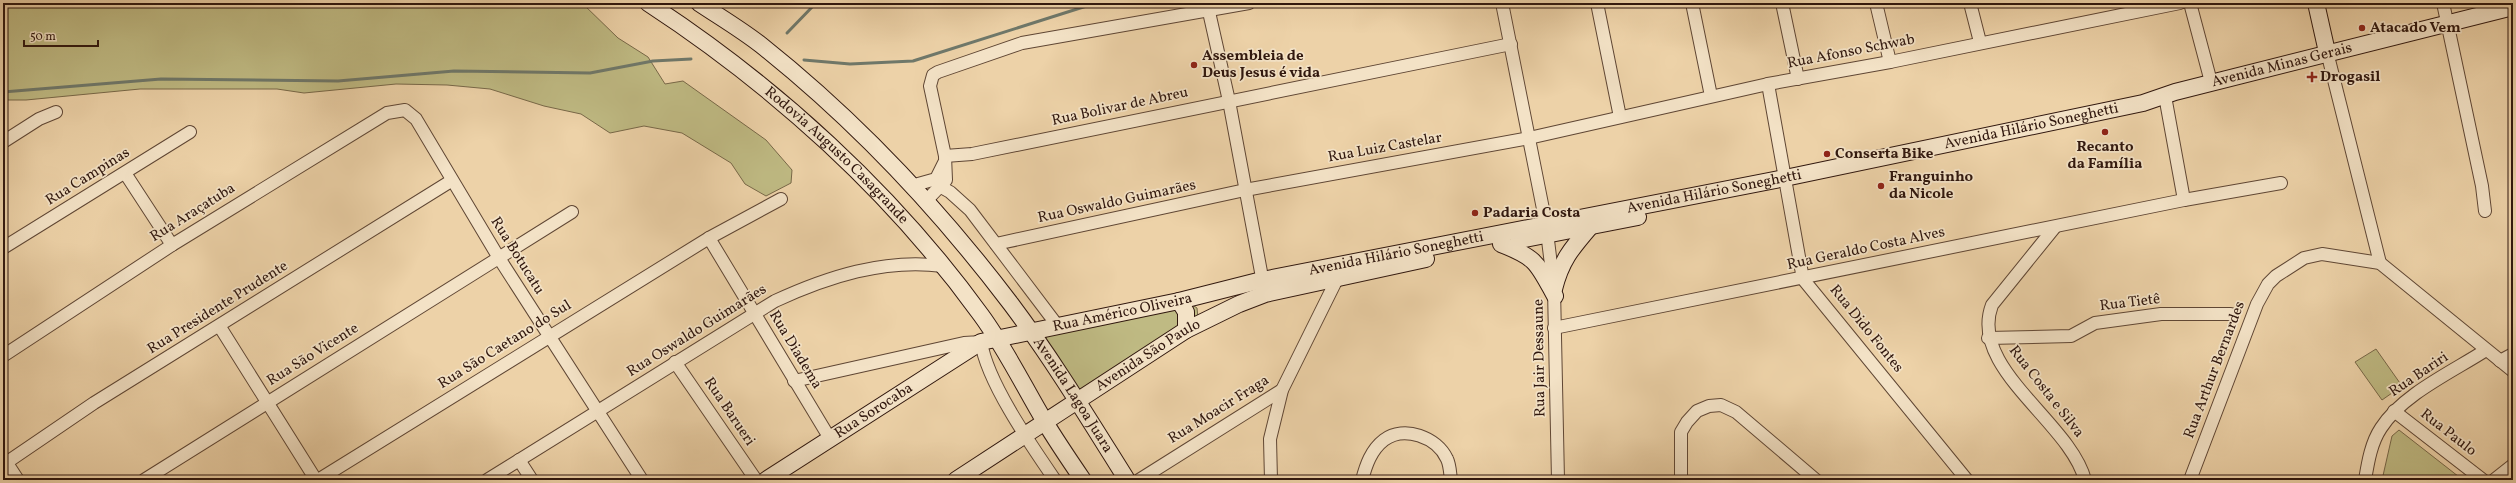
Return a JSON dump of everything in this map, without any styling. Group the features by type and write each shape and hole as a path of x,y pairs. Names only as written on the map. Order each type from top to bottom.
{"street":[{"name":"Rodovia Augusto Casagrande","path":"648,3 716,49 799,117 881,196 943,266 997,338"},
{"name":"Avenida Lagoa Juara","path":"699,3 759,44 788,68 852,126 911,186 979,263 1029,331 1127,480"},
{"path":"925,202 941,182 946,157 930,86 933,75 1022,43 1208,7 1249,3"},
{"name":"Rua Jair Dessaune","path":"1502,3 1512,44 1547,230 1554,292 1558,480"},
{"path":"1597,3 1620,117"},
{"path":"1692,3 1711,96"},
{"path":"1782,3 1798,79"},
{"path":"1876,3 1890,62"},
{"path":"1970,3 1980,42"},
{"name":"Rua Afonso Schwab","path":"1529,138 1768,84 1890,62 1980,42 2180,3"},
{"path":"2190,3 2211,82"},
{"path":"2316,3 2380,263 2513,371"},
{"path":"2443,3 2482,186 2485,211"},
{"path":"1208,7 1229,101 1263,286"},
{"name":"Avenida Minas Gerais","path":"2166,100 2190,88 2211,82 2513,7"},
{"name":"Rua Bolivar de Abreu","path":"946,157 972,154 1512,44"},
{"name":"Rua Dido Fontes","path":"1768,84 1803,279 1967,480"},
{"path":"2166,100 2184,200"},
{"name":"Avenida Hilário Soneghetti","path":"1263,286 1336,273 1432,252 2146,112 2166,100"},
{"name":"Rua Botucatu","path":"405,110 416,119 451,181 499,258 642,480"},
{"name":"Rua Araçatuba","path":"3,356 172,244 387,113 405,110"},
{"path":"3,142 39,119 56,112"},
{"name":"Rua Campinas","path":"3,248 190,132"},
{"name":"Rua Luiz Castelar","path":"1245,190 1529,138"},
{"path":"125,173 172,244"},
{"name":"Rua Presidente Prudente","path":"4,462 94,403 220,327 451,181"},
{"path":"911,186 941,182"},
{"path":"941,182 970,210 1057,325"},
{"name":"Avenida Hilário Soneghetti","path":"1432,252 1501,244 1547,230 1590,227 1786,183"},
{"name":"Rua Geraldo Costa Alves","path":"1554,328 1803,279 2184,200 2281,183"},
{"name":"Rua Oswaldo Guimarães","path":"996,244 1245,190"},
{"name":"Rua São Caetano do Sul","path":"317,480 709,238 781,199"},
{"name":"Rua São Vicente","path":"144,480 572,212"},
{"path":"1554,292 1560,266 1569,251 1590,227"},
{"name":"Rua Costa e Silva","path":"2055,227 1992,305 1987,318 1988,338 1999,360 2012,379 2072,451 2085,480"},
{"name":"Rua Diadema","path":"709,238 794,381 830,437"},
{"path":"1501,244 1526,254 1534,260 1554,292"},
{"name":"Rua Arthur Bernardes","path":"2190,480 2257,304 2268,284 2276,276 2304,258 2322,254 2380,263"},
{"name":"Rua Oswaldo Guimarães","path":"487,480 753,313 809,285 852,273 917,262 943,266"},
{"name":"Rua Moacir Fraga","path":"1139,480 1282,390 1336,273"},
{"name":"Rua Américo Oliveira","path":"794,381 964,343 981,342 1057,325 1263,286"},
{"name":"Avenida São Paulo","path":"956,480 1186,330 1263,286"},
{"path":"1179,301 1186,312 1186,330"},
{"name":"Rua Tietê","path":"1988,338 2070,336 2095,323 2161,314 2231,314"},
{"path":"220,327 317,480"},
{"path":"997,338 1045,422 1083,480"},
{"path":"981,342 985,361 1025,436 1055,480"},
{"name":"Rua Sorocaba","path":"766,480 830,437 981,342"},
{"name":"Rua Bariri","path":"2365,480 2372,446 2381,429 2394,411 2486,350"},
{"path":"2500,361 2513,354"},
{"name":"Rua Barueri","path":"675,362 756,480"},
{"path":"1271,480 1270,439 1282,390"},
{"path":"1681,480 1681,432 1697,412 1708,406 1721,405 1736,412 1816,480"},
{"name":"Rua Paulo","path":"2394,411 2483,480"},
{"path":"1362,480 1366,464 1385,440 1396,434 1410,432 1425,438 1440,449 1446,458 1451,480"},
{"path":"519,460 532,480"},
{"path":"4,462 18,480"},
{"path":"2494,480 2513,465"}],"shaded area":[{"path":"3,3 582,3 618,38 648,57 665,84 683,81 766,140 792,170 791,183 766,196 745,184 731,163 682,133 644,126 610,133 581,114 544,106 490,89 447,85 396,84 304,93 277,89 140,89 26,100 3,100"},
{"path":"1191,304 1197,308 1198,318 1080,392 1045,340 1048,335"},
{"path":"2376,349 2402,386 2382,400 2355,362"},
{"path":"2399,430 2463,480 2382,480 2392,436"}],"waterway":[{"path":"787,33 816,3"},
{"path":"804,60 850,64 913,61 1096,3"},
{"path":"3,92 161,79 338,81 454,71 590,73 653,61 691,59"}],"place":[{"name":"Atacado Vem","path":"2362,28"},
{"name":"Assembleia de Deus Jesus é vida","path":"1194,65"},
{"name":"Drogasil","path":"2312,77"},
{"name":"Recanto da Família","path":"2105,132"},
{"name":"Conserta Bike","path":"1827,154"},
{"name":"Franguinho da Nicole","path":"1881,186"},
{"name":"Padaria Costa","path":"1475,213"}]}
